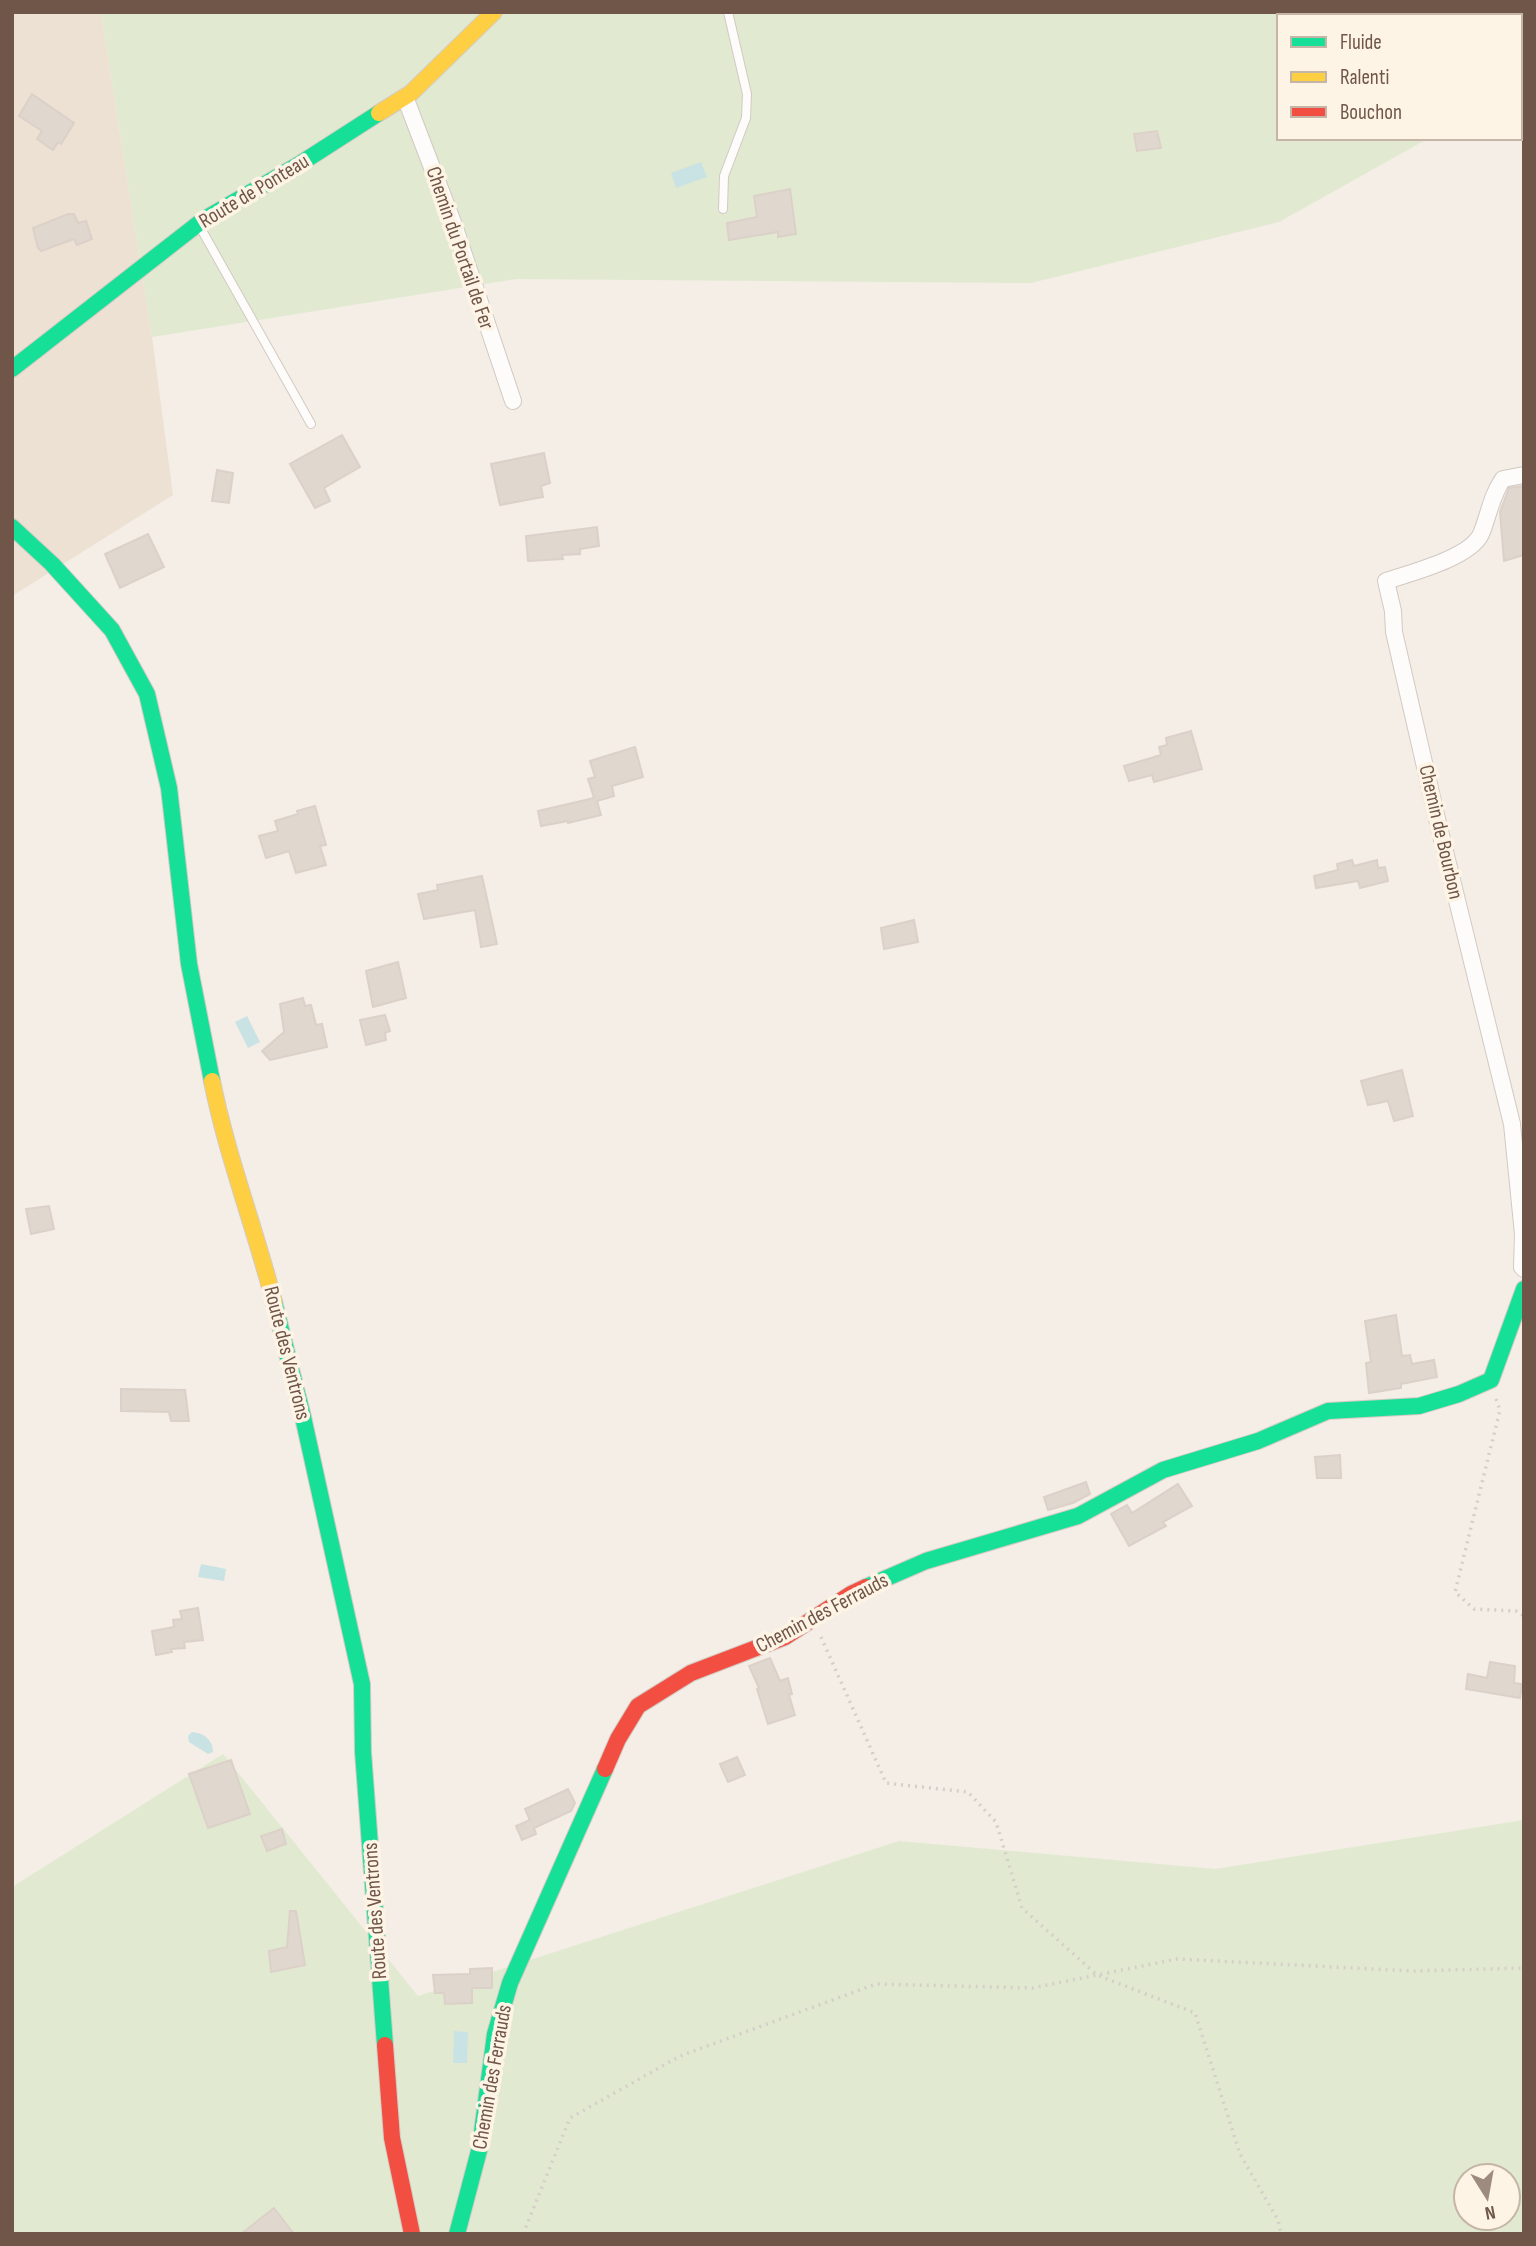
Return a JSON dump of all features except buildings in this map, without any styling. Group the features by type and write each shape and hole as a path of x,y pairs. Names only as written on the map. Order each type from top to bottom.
{"street":[{"name":"Route de Ponteau","path":"12,369 198,224 405,97 494,12"},
{"name":"Chemin du Portail de Fer","path":"405,97 454,225 513,401"},
{"name":"Chemin de Bourbon","path":"1524,475 1503,479 1494,493 1480,538 1453,558 1386,581 1393,611 1394,632 1437,819 1512,1124 1520,1182 1524,1269"},
{"name":"Route des Ventrons","path":"12,527 52,564 112,630 147,694 160,748 169,788 189,964 222,1132 259,1244 300,1404 362,1684 363,1752 392,2138 412,2234"},
{"path":"1491,1380 1524,1289"},
{"name":"Chemin des Ferrauds","path":"457,2234 480,2147 495,2034 510,1983 618,1739 638,1706 691,1673 785,1637 851,1594 926,1561 1078,1516 1163,1470 1258,1441 1328,1411 1419,1406 1459,1394 1491,1380"}],"lane":[{"path":"723,209 724,176 746,118 747,94 728,12"},
{"path":"198,224 311,424"}],"path":[{"path":"1491,1380 1500,1410 1455,1592 1474,1609 1516,1611 1524,1616"},
{"path":"813,1619 886,1783 968,1792 996,1822 1022,1908 1097,1975 1195,2013 1240,2154 1278,2220 1281,2234"},
{"path":"523,2234 570,2118 680,2056 876,1984 1032,1988 1177,1959 1412,1971 1524,1968"}],"shaded area":[{"path":"12,12 101,12 152,337 173,495 12,596"}],"green space":[{"path":"101,12 1524,12 1522,86 1522,14 1277,14 1277,140 1425,140 1279,222 1031,283 516,279 152,337"},
{"path":"223,1754 418,1996 899,1841 1215,1869 1524,1820 1524,2234 12,2234 12,1887"}],"water":[{"path":"701,162 707,177 676,188 671,173"},
{"path":"247,1016 260,1042 248,1048 235,1022"},
{"path":"201,1564 226,1569 224,1581 198,1577"},
{"path":"192,1732 207,1738 213,1752 208,1754 189,1742 188,1736"},
{"path":"454,2031 468,2032 467,2063 453,2063"}],"traffic: fast":[{"path":"12,369 203,220 298,165 379,113"},
{"path":"12,527 52,564 112,630 147,694 169,788 189,964 212,1081"},
{"path":"866,1587 926,1561 1078,1516 1163,1470 1258,1441 1328,1411 1419,1406 1459,1394 1491,1380 1524,1289"},
{"path":"274,1302 303,1417 362,1684 363,1752 385,2045"},
{"path":"457,2234 480,2147 495,2034 510,1983 605,1769"}],"traffic: slow":[{"path":"379,113 411,93 494,12"},
{"path":"212,1081 225,1137 274,1302"}],"traffic: jam":[{"path":"605,1769 618,1739 638,1706 691,1673 785,1637 866,1587"},
{"path":"385,2045 392,2138 412,2234"}]}
